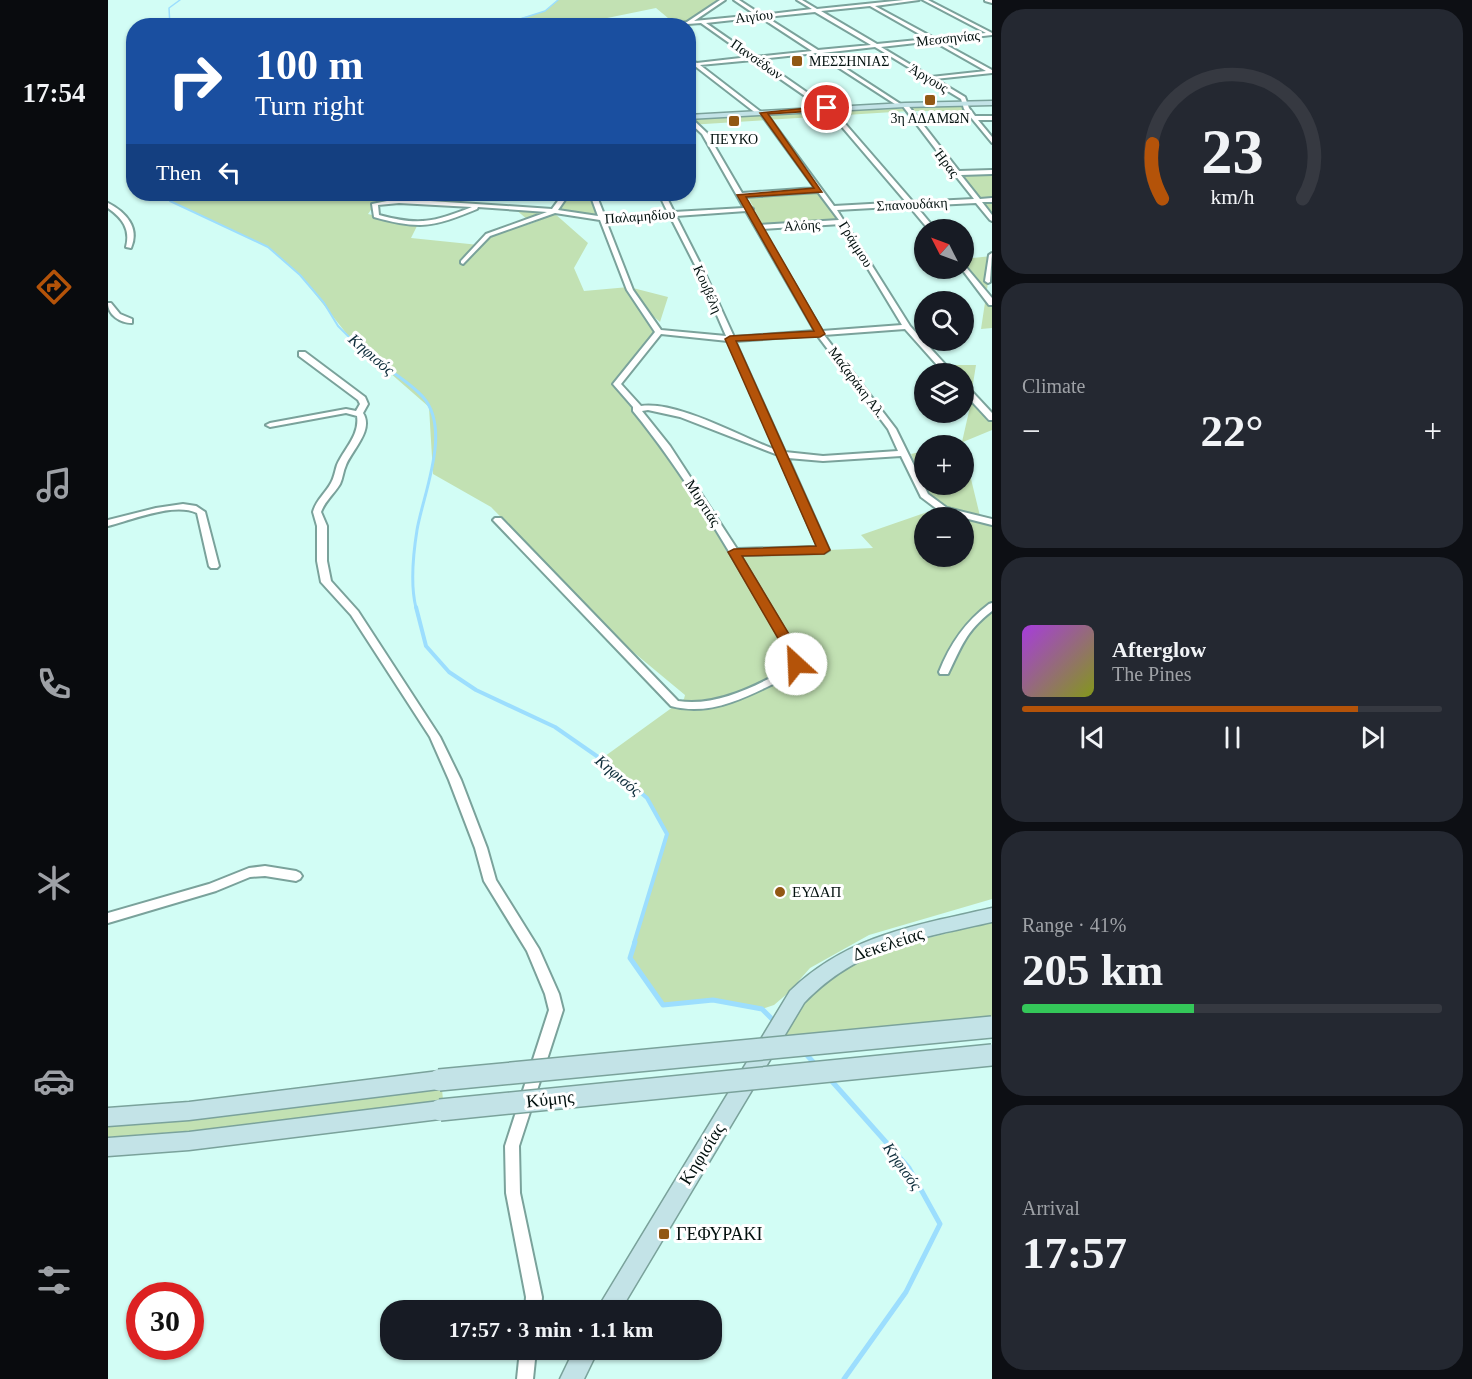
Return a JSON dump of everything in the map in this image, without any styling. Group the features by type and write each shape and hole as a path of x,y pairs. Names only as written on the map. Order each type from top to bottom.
{"main road":[{"path":"696,117 827,108 992,102"},
{"name":"Δεκελείας","path":"797,997 824,971 862,949 992,915"},
{"name":"Κηφισίας","path":"614,1300 797,997"},
{"name":"Κύμης","path":"108,1117 189,1111 439,1080 992,1027"},
{"name":"Κύμης","path":"108,1147 189,1141 440,1110 992,1055"},
{"path":"572,1379 581,1360"}],"street":[{"path":"636,0 662,0"},
{"path":"696,18 723,0"},
{"path":"736,0 902,105"},
{"name":"Άργους","path":"799,0 963,99 968,103 974,118 992,141"},
{"path":"862,0 992,72"},
{"name":"Αιγίου","path":"696,22 917,0"},
{"path":"925,0 992,34"},
{"path":"987,0 992,2"},
{"name":"Πανσέδων","path":"702,22 758,58 827,108 925,219"},
{"name":"Μεσσηνίας","path":"696,65 992,34"},
{"name":"Γράμμου","path":"696,68 761,113 843,222 907,327 940,363"},
{"path":"931,78 992,72"},
{"name":"Ήρας","path":"902,105 992,219"},
{"path":"974,118 992,118"},
{"name":"Μαζαράκη Αλ.","path":"696,124 704,133 750,209 820,334 892,429 924,495 933,504 953,513 992,522"},
{"path":"955,174 992,172"},
{"path":"741,195 820,190"},
{"name":"Σπανουδάκη","path":"833,208 992,200"},
{"path":"399,201 375,204 376,215 429,226 478,207"},
{"name":"Παλαμηδίου","path":"399,201 513,208 604,219 750,209"},
{"path":"463,262 493,232 553,212 561,201"},
{"path":"596,201 630,290 659,332 730,339 907,327"},
{"name":"Κουβέλη","path":"666,201 700,269 824,550 734,552"},
{"path":"108,205 132,228 134,236 129,247"},
{"path":"513,208 528,221"},
{"name":"Αλόης","path":"760,227 843,222"},
{"path":"976,283 990,281 992,255"},
{"path":"973,279 992,303"},
{"path":"108,305 117,316 129,321"},
{"name":"Μυρτιάς","path":"498,520 645,676 675,704 713,705 784,675 796,664 797,659 734,552 666,446 639,416 638,408 617,384 659,332"},
{"path":"302,354 362,399 364,404 359,413"},
{"path":"974,399 992,418"},
{"path":"638,408 664,408 782,454 823,461 905,453"},
{"path":"270,425 339,412 359,413"},
{"path":"359,413 363,420 354,442 335,484 323,497 317,512 322,526 323,574 326,582 355,613 435,737 466,809 490,881 533,949 552,994 556,1011 512,1146 513,1194 534,1300"},
{"path":"108,523 180,506 195,507 201,512 214,566"},
{"path":"944,672 951,651 965,630 992,606"},
{"path":"108,918 212,888 249,873 265,871 296,876"},
{"path":"525,1379 527,1360"}],"green space":[{"path":"558,0 717,0 691,18 668,18 656,8 607,18 522,18 545,11"},
{"path":"961,106 966,111 909,111 696,125 696,118"},
{"path":"992,172 992,223 955,173"},
{"path":"820,190 843,222 763,226 747,195"},
{"path":"170,201 386,201 375,204 368,214 417,226 411,238 479,245 497,233 543,219 551,213 528,220 515,209 553,212 564,201 596,201 604,219 554,213 588,243 574,268 584,291 629,287 668,297 660,322 644,308 654,331 614,384 737,554 873,548 861,535 914,517 914,567 974,567 974,518 992,523 992,899 869,935 810,968 774,1005 762,1009 713,1000 663,1005 630,958 667,834 647,798 601,759 684,699 685,695 632,651 491,507 433,474 429,407 350,338 300,275 268,247"},
{"path":"992,256 986,296 973,279 974,258"},
{"path":"986,296 992,302 992,328 981,329"},
{"path":"974,400 992,419 992,430 974,437 974,435 964,435 966,423 974,423"},
{"path":"974,491 980,516 974,515 974,507 948,507 931,495 974,495"},
{"path":"992,922 992,1019 782,1037 802,999 846,965 928,938"},
{"path":"442,1089 443,1100 190,1131 108,1137 108,1126 190,1120"}],"waterway":[{"path":"170,18 169,8 180,0"},
{"name":"Κηφισός","path":"523,18 545,11 558,0"},
{"name":"Κηφισός","path":"170,201 268,247 300,275 324,303 338,326 361,349"},
{"name":"Κηφισός","path":"361,349 423,397 431,411 435,427 433,462 414,549 413,579 416,608"},
{"name":"Κηφισός","path":"416,607 426,646 449,672 476,690 555,727 601,759 647,798 667,834 634,943"},
{"name":"Κηφισός","path":"635,942 630,958 663,1005 713,1000 762,1009 776,1023"},
{"name":"Κηφισός","path":"804,1052 815,1064"},
{"name":"Κηφισός","path":"829,1078 909,1168 940,1224 906,1292 844,1379"}],"place":[{"name":"ΜΕΣΣΗΝΙΑΣ","path":"797,61"},
{"name":"3η ΑΔΑΜΩΝ","path":"930,100"},
{"name":"ΠΕΥΚΟ","path":"734,121"},
{"name":"ΕΥΔΑΠ","path":"780,892"},
{"name":"ΓΕΦΥΡΑΚΙ","path":"664,1234"}],"route":[{"path":"796,664 797,659 734,552 824,550 730,339 820,334 741,195 820,190 763,113 827,108"}]}
